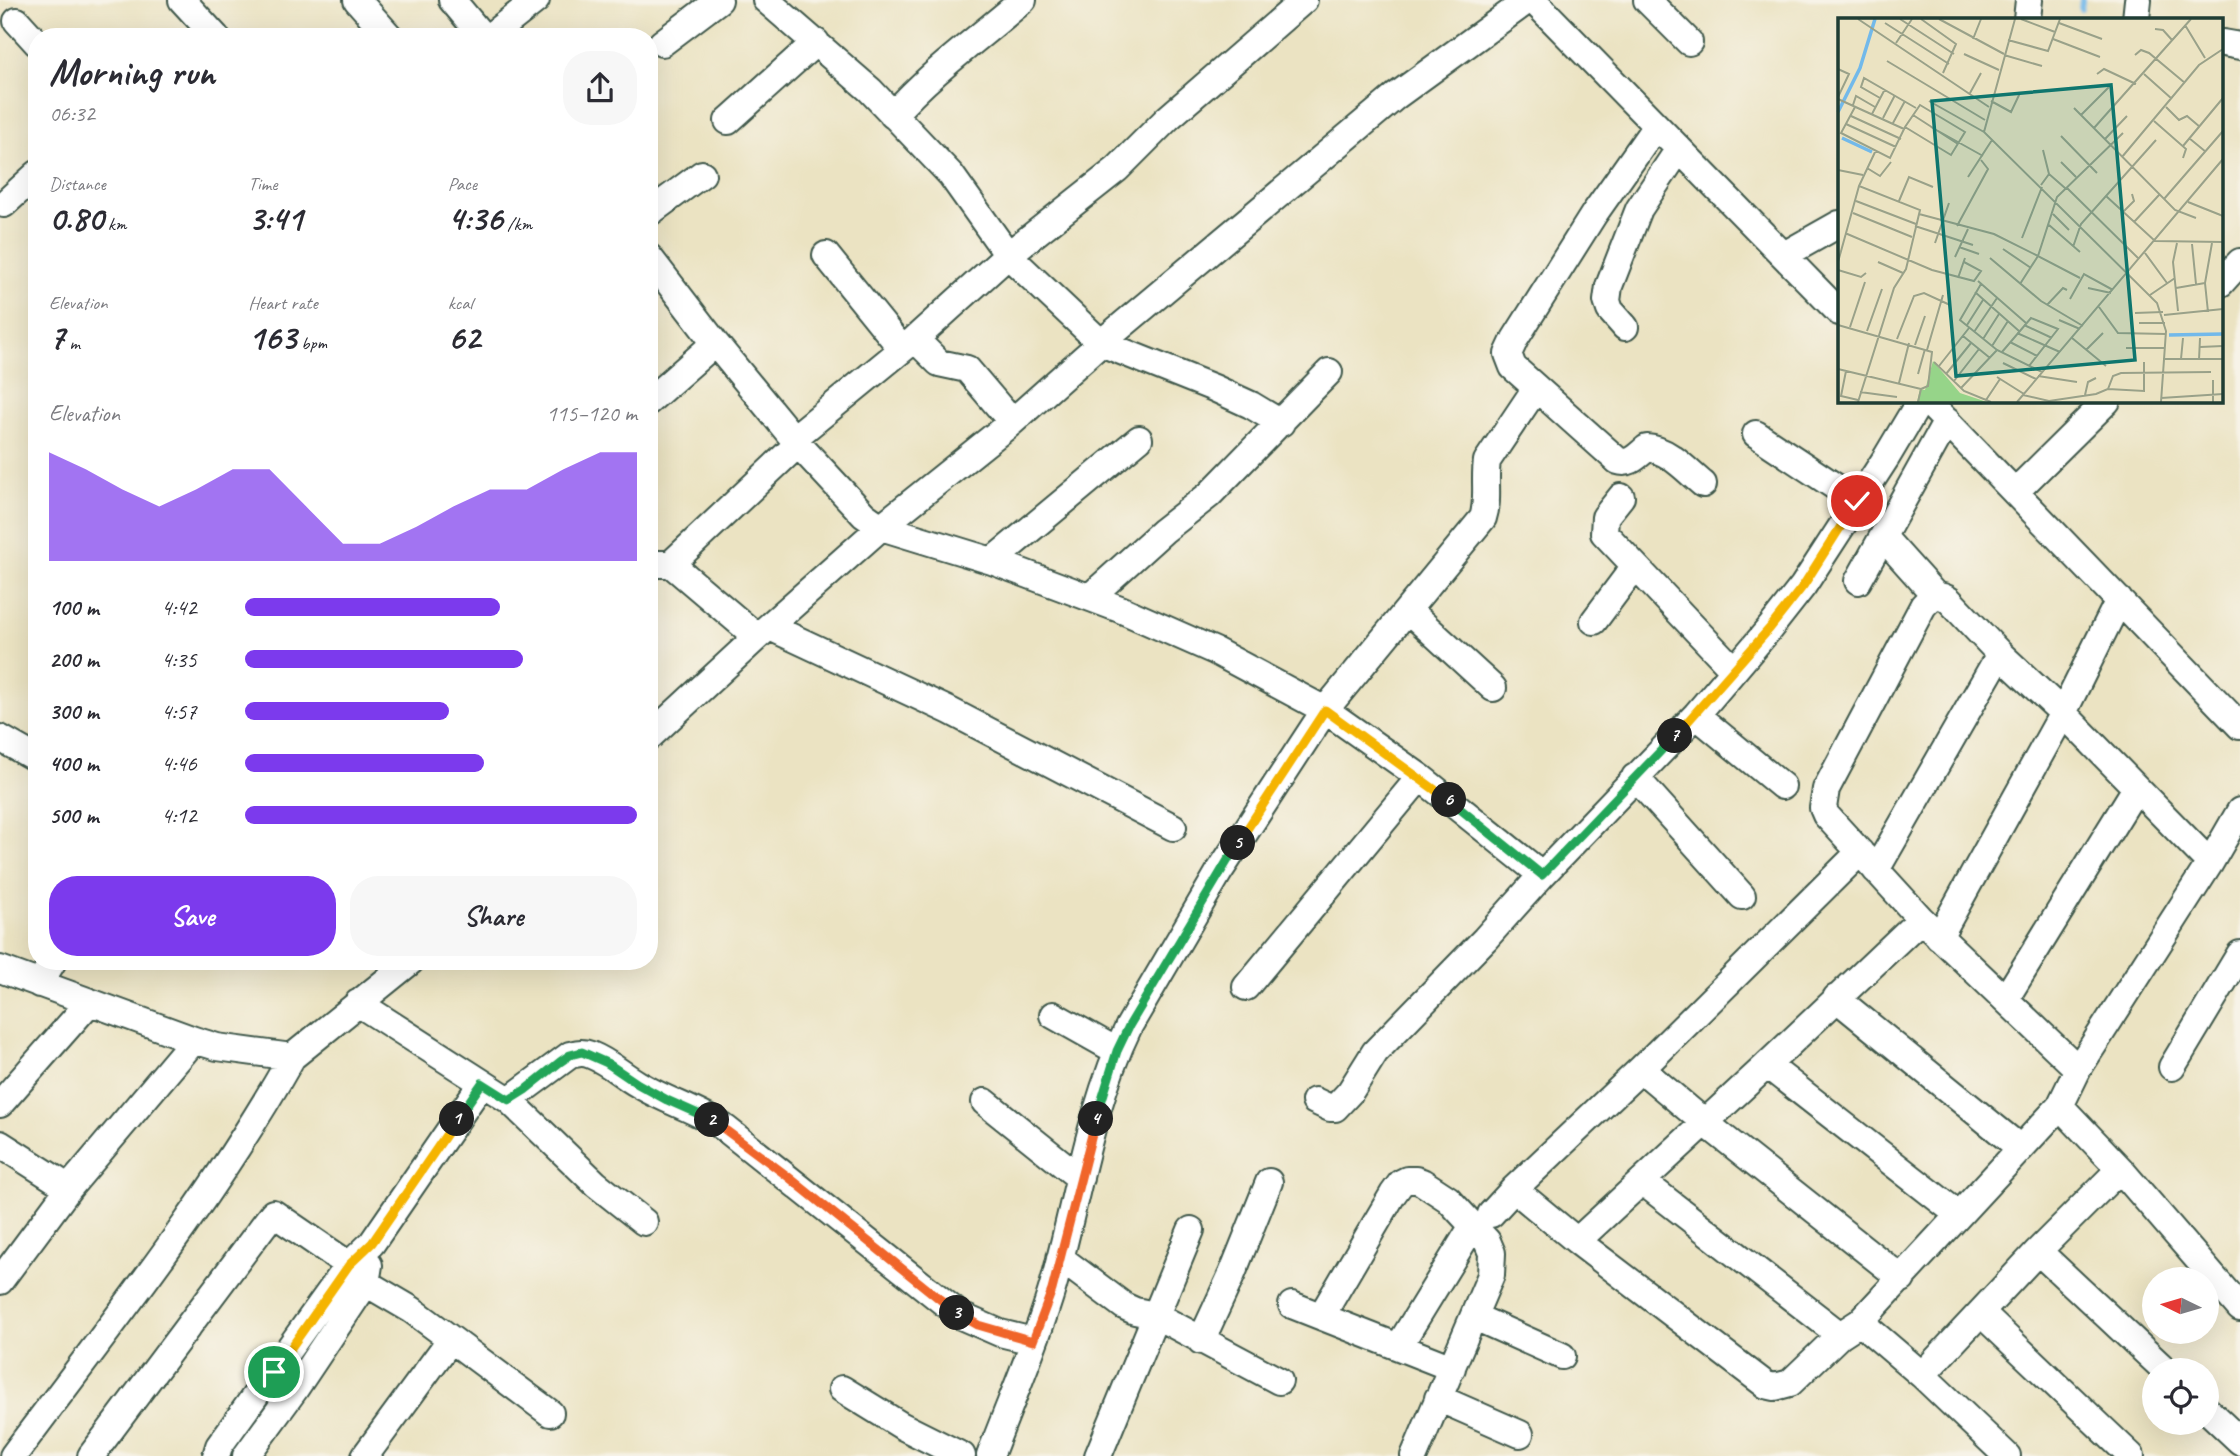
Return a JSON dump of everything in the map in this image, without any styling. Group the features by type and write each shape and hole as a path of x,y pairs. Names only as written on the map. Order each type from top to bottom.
{"street":[{"path":"182,0 208,28"},
{"path":"357,0 382,28"},
{"path":"452,0 475,28"},
{"path":"500,28 536,0"},
{"path":"662,43 719,0"},
{"path":"766,0 870,90 951,175 1008,255 1101,343 1214,388 1281,423"},
{"path":"893,115 940,67 1023,0"},
{"path":"1174,827 950,711 763,632 660,564 1008,255 1117,169 1168,118 1304,0"},
{"path":"658,729 881,527 1012,422 1101,343 1396,96 1530,0 1838,311"},
{"path":"1647,0 1689,42"},
{"path":"2027,18 2029,0"},
{"path":"2136,18 2138,0"},
{"path":"17,21 28,33"},
{"path":"728,121 816,42"},
{"path":"1656,126 1594,214 1508,354 1513,367 1618,461 1631,461 1647,448 1655,448 1703,484"},
{"path":"1625,327 1610,310 1607,301 1609,286 1639,209 1679,149"},
{"path":"658,206 702,174"},
{"path":"4,204 28,182"},
{"path":"1784,255 1838,225"},
{"path":"826,256 909,344 939,363 967,369 1012,422"},
{"path":"2222,281 2240,262"},
{"path":"658,269 796,441 854,506 881,527 992,561 1090,597 1215,651 1325,710 1420,777 1542,875"},
{"path":"658,393 715,343"},
{"path":"1090,597 1153,540 1209,495 1329,372"},
{"path":"990,1456 1033,1341 1060,1258 1117,1051 1129,1026 1219,872 1325,710 1483,518 1486,509 1487,461 1536,388"},
{"path":"1315,1101 1325,1107 1335,1108 1350,1092 1375,1052 1696,715 1803,586 1919,402"},
{"path":"1928,402 2240,726"},
{"path":"2016,491 2106,402"},
{"path":"1858,581 1947,421"},
{"path":"1756,435 1857,501"},
{"path":"992,561 1139,439"},
{"path":"1621,497 1605,517 1604,533 1734,670"},
{"path":"1883,537 1936,595 1949,600 2210,863"},
{"path":"1594,621 1635,566"},
{"path":"1936,595 1923,606 1826,789 1823,808 1826,815 1930,928 2078,1069"},
{"path":"1577,1241 1768,1065 1836,998 1930,928 2063,713 2119,600"},
{"path":"1409,611 1493,688"},
{"path":"1399,1346 1482,1220 1641,1069 1868,861 2000,654"},
{"path":"1696,715 1782,786"},
{"path":"0,738 28,754"},
{"path":"1245,987 1420,777"},
{"path":"1635,777 1742,896"},
{"path":"2006,998 2136,788"},
{"path":"1514,1189 1577,1241 1766,1385 1775,1387 1790,1383 1902,1279 2060,1106 2078,1069 2210,863 2240,811"},
{"path":"2172,1067 2240,954"},
{"path":"0,969 194,1040 236,1050 292,1057"},
{"path":"39,984 48,970"},
{"path":"13,1456 168,1248 245,1138 292,1057 397,970"},
{"path":"1836,998 2020,1149"},
{"path":"0,1104 89,1003"},
{"path":"358,1003 509,1100 596,1184 644,1222"},
{"path":"1053,1016 1117,1051"},
{"path":"0,1282 69,1188 194,1040"},
{"path":"509,1100 570,1055 582,1052 593,1056 638,1084 684,1108 705,1115 726,1129 961,1316 989,1329 1033,1341"},
{"path":"1768,1065 1959,1215"},
{"path":"1641,1069 1902,1279"},
{"path":"246,1456 295,1389 372,1243 482,1083"},
{"path":"985,1102 1080,1178"},
{"path":"2060,1106 2120,1169 2240,1308"},
{"path":"0,1144 69,1188"},
{"path":"1922,1376 2038,1251 2120,1169"},
{"path":"1322,1315 1401,1184 1407,1180 1423,1182 1482,1220 1493,1263 1491,1275 1414,1456"},
{"path":"1201,1341 1232,1274 1269,1182"},
{"path":"1643,1182 1922,1376 2007,1456"},
{"path":"91,1456 273,1213 412,1310 550,1413"},
{"path":"1098,1456 1191,1230"},
{"path":"2038,1251 2152,1358"},
{"path":"1060,1258 1124,1306 1155,1315 1279,1381"},
{"path":"216,1456 219,1446 274,1372 357,1274"},
{"path":"1292,1305 1452,1368"},
{"path":"1982,1314 2131,1456"},
{"path":"1475,1317 1562,1356"},
{"path":"365,1456 451,1339"},
{"path":"274,1372 295,1389"},
{"path":"842,1389 902,1426 962,1456"},
{"path":"1438,1398 1520,1434"},
{"path":"2219,1421 2240,1441"}],"waterway":[{"path":"2081,9 2082,0"}],"route":[{"path":"274,1372 349,1265 372,1243 482,1083 509,1100 570,1055 582,1052 607,1063 667,1100 705,1115 726,1129 961,1316 1000,1333 1033,1341 1052,1290 1098,1110 1117,1051 1219,872 1325,710 1420,777 1542,875 1696,715 1770,628 1803,586 1857,501"}]}
